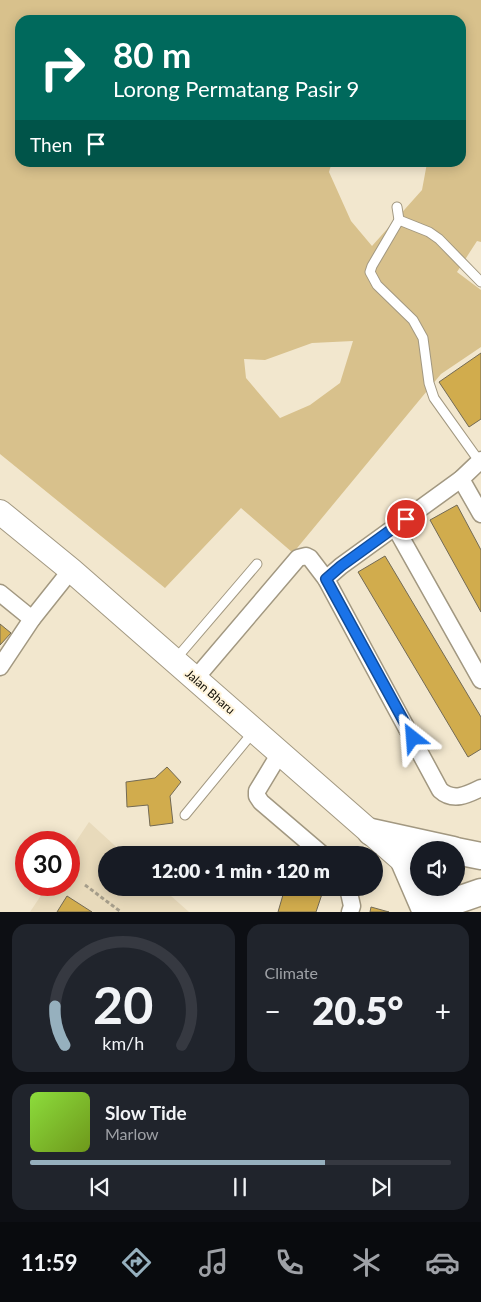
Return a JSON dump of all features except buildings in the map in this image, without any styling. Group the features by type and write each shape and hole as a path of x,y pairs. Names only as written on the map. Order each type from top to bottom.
{"main road":[{"name":"Jalan Bharu","path":"0,512 71,570 410,865"},
{"path":"371,832 413,841"},
{"path":"465,852 481,856"}],"street":[{"path":"326,579 480,461"},
{"path":"460,478 481,514"},
{"path":"395,527 481,680"},
{"path":"195,679 298,558 306,556 310,558 326,579 440,790 445,794 458,797 467,796 481,788"},
{"path":"0,667 32,619 71,570"},
{"path":"0,592 32,619"},
{"path":"280,753 257,791 257,796 261,802 312,846"},
{"path":"350,896 352,906 350,912"}],"lane":[{"path":"397,207 398,220 370,272 377,285 413,320 423,338 429,383 434,398 480,461"},
{"path":"398,220 430,232 480,282"},
{"path":"174,661 257,564"},
{"path":"185,815 254,731"}],"path":[{"path":"85,886 121,912"}],"shaded area":[{"path":"0,0 481,0 481,242 477,241 457,272 481,290 481,347 441,374 293,553 241,508 165,588 0,454","holes":["353,341 340,383 310,405 280,418 246,378 244,359 265,360 312,343"]},
{"path":"89,822 115,846 98,846 98,896 171,896 189,912 30,912 41,896 80,896 80,836"}],"route":[{"path":"406,519 326,579 413,738"}]}
